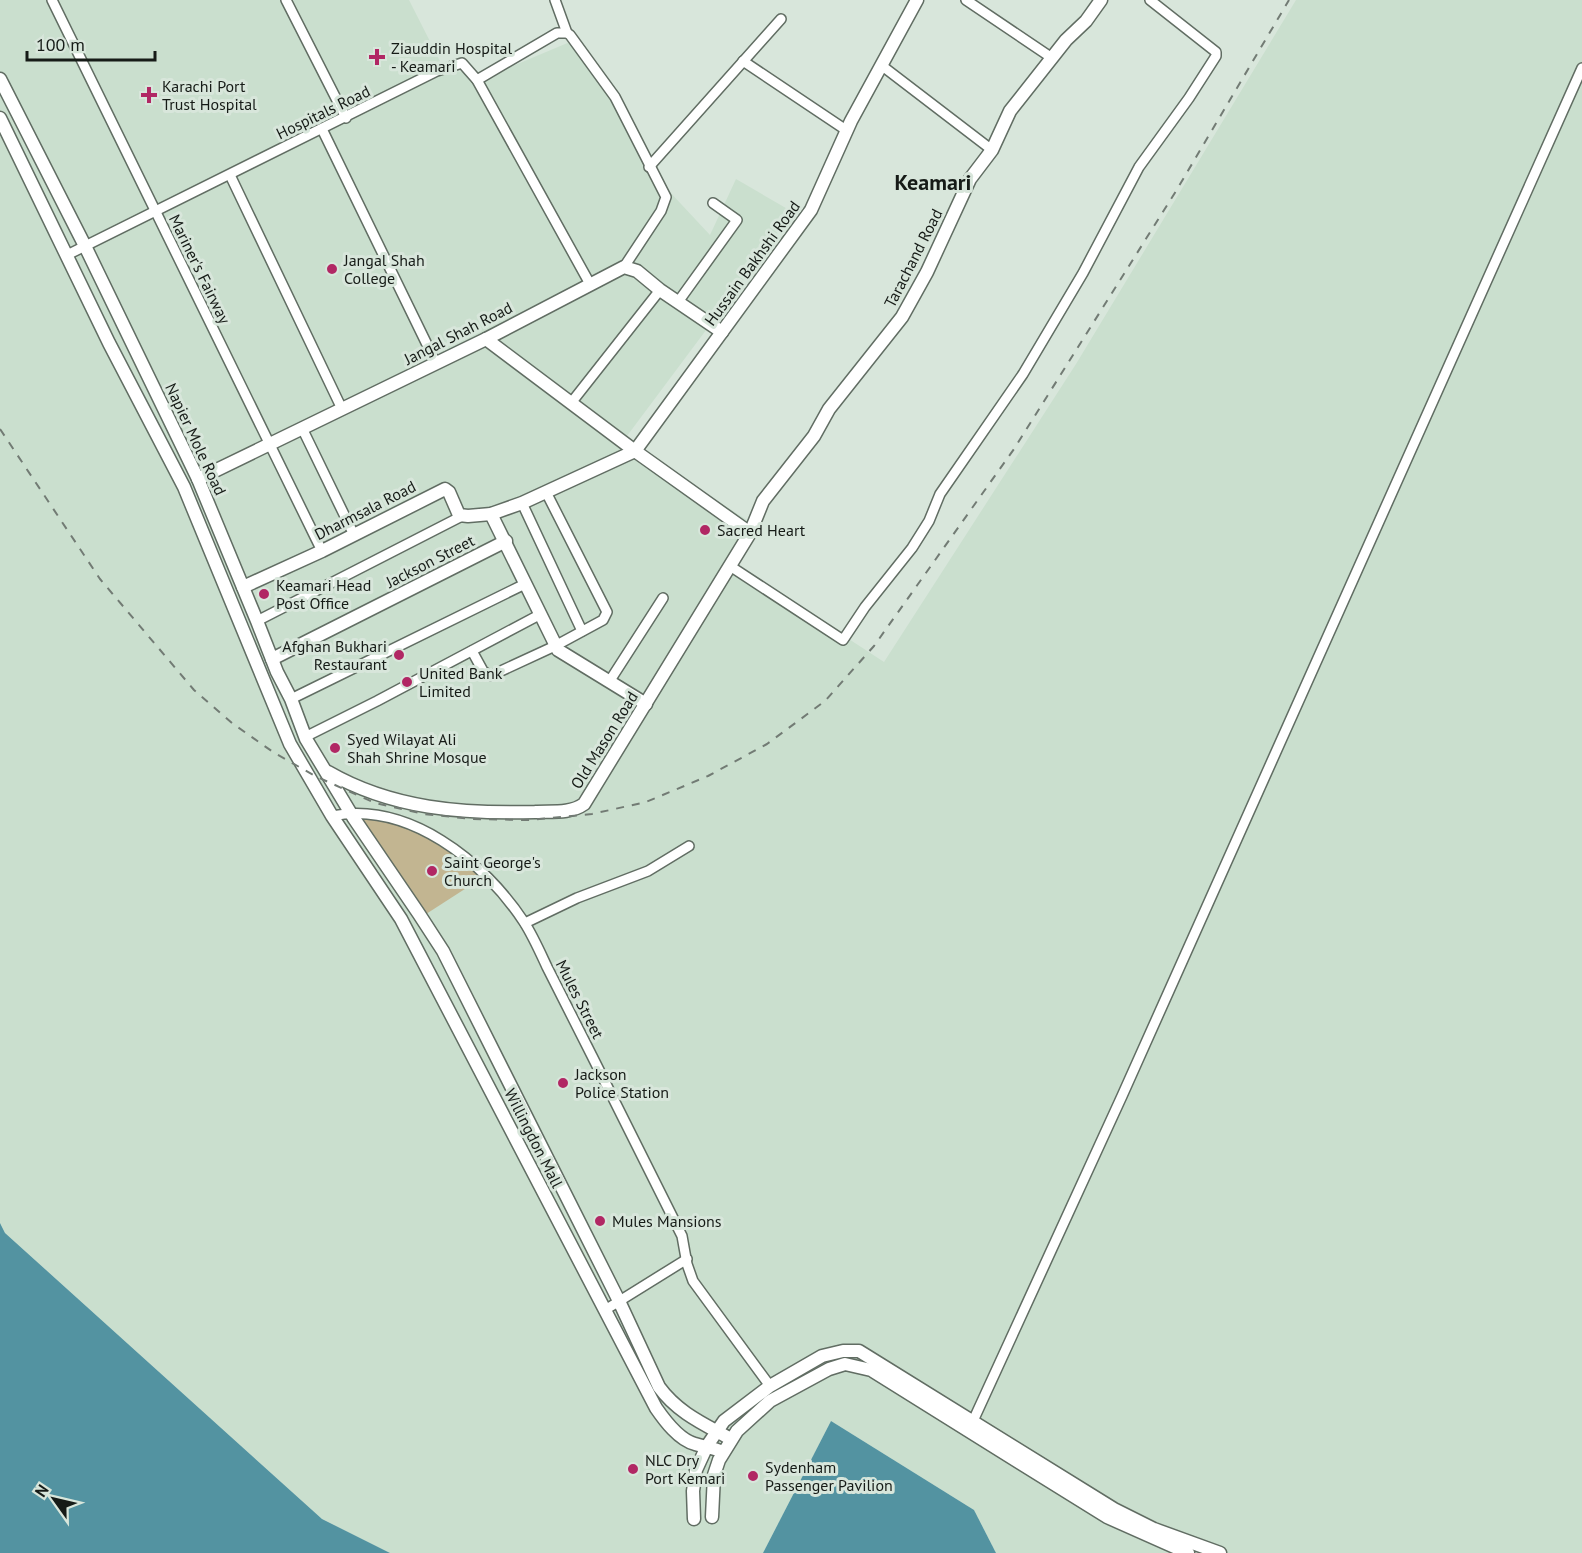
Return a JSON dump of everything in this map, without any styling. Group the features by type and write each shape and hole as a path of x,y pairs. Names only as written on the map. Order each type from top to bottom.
{"main road":[{"name":"Hussain Bakhshi Road","path":"635,451 811,210 846,130 917,0"},
{"name":"Tarachand Road","path":"750,532 763,501 814,436 829,409 902,317 927,272 970,179 992,150 1010,111 1101,0"},
{"name":"Napier Mole Road","path":"0,79 85,246 198,479 305,737 351,815"},
{"name":"Napier Mole Road","path":"0,118 109,343 184,487 290,744 332,816"},
{"path":"624,267 637,271 660,290 722,332"},
{"name":"Jangal Shah Road","path":"198,479 486,339 624,267"},
{"path":"486,339 635,451 750,532"},
{"path":"462,516 491,514 522,503 635,451"},
{"name":"Dharmsala Road","path":"243,587 322,551 445,489 448,490 457,511 462,516"},
{"path":"491,514 558,650 646,705"},
{"name":"Old Mason Road","path":"299,759 377,794 427,808 491,813 578,808 589,798 750,532"},
{"name":"Jackson Street","path":"272,659 506,541"},
{"name":"Willingdon Mall","path":"351,815 442,951 619,1301 659,1387 667,1398 687,1416 731,1439"},
{"name":"Willingdon Mall","path":"332,816 401,919 656,1408 663,1419 684,1438 694,1444 723,1452"},
{"path":"694,1519 693,1491 696,1470 707,1446 724,1421 770,1386 822,1356 843,1350 859,1351 1114,1509 1154,1529 1220,1553"},
{"path":"712,1517 714,1475 723,1452 737,1431 770,1401 829,1369 845,1364 858,1365 871,1370 1107,1517 1188,1553"}],"street":[{"name":"Mariner's Fairway","path":"52,0 322,551"},
{"path":"286,0 346,118"},
{"path":"555,0 567,33 615,97 666,197 665,204 624,267"},
{"path":"966,0 1052,58"},
{"path":"730,566 843,640 865,607 912,548 929,520 940,494 1029,364 1083,273 1139,167 1216,56 1216,52 1150,0"},
{"path":"649,167 781,19"},
{"path":"477,80 557,33 567,33"},
{"path":"743,61 846,130"},
{"name":"Hospitals Road","path":"67,255 437,71 458,63 465,65 477,80 590,284"},
{"path":"881,65 992,150"},
{"path":"973,1421 1127,1086 1582,68"},
{"path":"322,129 436,363"},
{"path":"230,175 342,409"},
{"path":"678,302 737,220 713,203"},
{"path":"571,404 660,290"},
{"path":"302,428 354,535"},
{"path":"472,651 483,671 490,676 555,646 603,620 607,612 546,492"},
{"path":"522,503 582,631"},
{"path":"257,621 462,516"},
{"path":"291,699 525,584"},
{"path":"609,682 663,598"},
{"path":"305,737 541,614"},
{"name":"Mules Street","path":"332,816 381,815 406,822 431,835 455,850 484,874 525,923 682,1236 693,1281 770,1386"},
{"path":"525,923 577,898 648,871 689,846"},
{"path":"605,1310 687,1258"}],"shaded area":[{"path":"0,0 409,0 445,71 496,73 577,39 667,189 710,235 736,179 791,211 774,239 624,440 753,524 731,562 884,662 1076,364 1296,0 1582,0 1582,1553 996,1553 974,1510 831,1421 763,1553 390,1553 322,1519 5,1233 0,1223"},
{"path":"352,814 382,817 424,832 485,876 423,916"}],"water":[{"path":"0,1223 5,1233 322,1519 390,1553 0,1553"},
{"path":"831,1421 974,1510 996,1553 763,1553"}],"railway":[{"path":"0,429 100,579 194,690 232,723 273,752 315,776 375,803 424,814 472,819 528,820 592,814 646,802 708,776 767,744 825,701 874,646 1014,449 1176,191 1289,0"}],"place":[{"name":"Ziauddin Hospital - Keamari","path":"377,57"},
{"name":"Karachi Port Trust Hospital","path":"149,95"},
{"name":"Jangal Shah College","path":"332,269"},
{"name":"Sacred Heart","path":"705,530"},
{"name":"Keamari Head Post Office","path":"264,594"},
{"name":"Afghan Bukhari Restaurant","path":"399,655"},
{"name":"United Bank Limited","path":"407,682"},
{"name":"Syed Wilayat Ali Shah Shrine Mosque","path":"335,748"},
{"name":"Saint George's Church","path":"432,871"},
{"name":"Jackson Police Station","path":"563,1083"},
{"name":"Mules Mansions","path":"600,1221"},
{"name":"NLC Dry Port Kemari","path":"633,1469"},
{"name":"Sydenham Passenger Pavilion","path":"753,1476"}],"district":[{"name":"Keamari","path":"933,182"}]}
